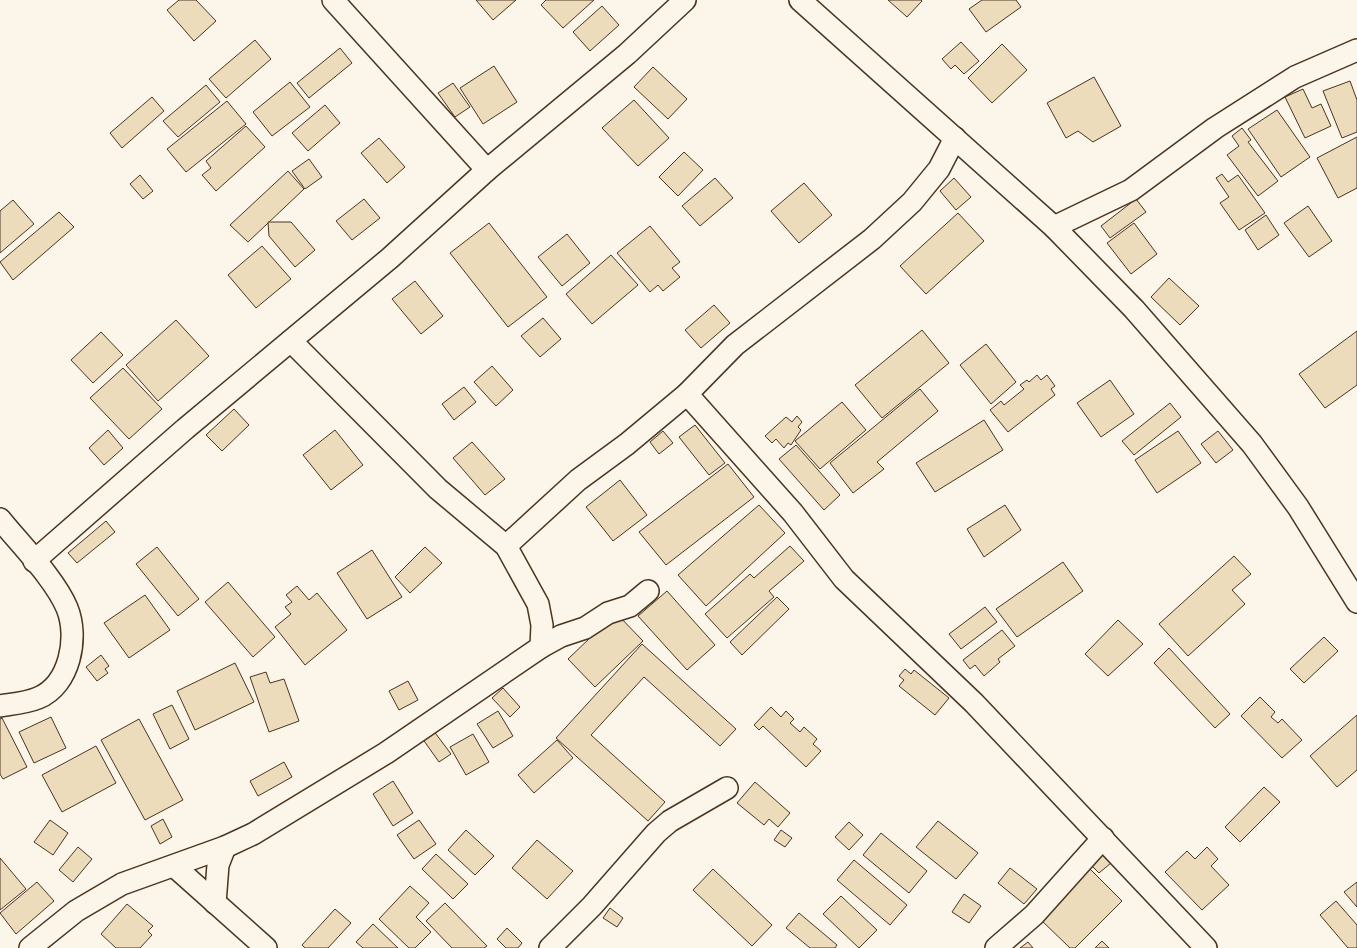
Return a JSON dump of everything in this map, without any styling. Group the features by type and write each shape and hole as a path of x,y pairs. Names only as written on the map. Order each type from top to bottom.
{"street":[{"path":"334,0 488,170"},
{"path":"34,561 185,428 390,258 488,170 627,54 685,0"},
{"path":"800,0 1054,228 1134,309 1252,444 1298,508 1357,602"},
{"path":"1054,228 1131,190 1215,128 1295,77 1357,50"},
{"path":"506,546 578,480 627,444 686,394 735,345 872,239 912,202 939,169 955,138"},
{"path":"291,341 438,489 506,546 538,604 542,624 541,648"},
{"path":"686,394 793,513 844,579 974,703 1206,948"},
{"path":"0,519 49,578 68,608 72,640 68,664 59,680 39,698 0,706"},
{"path":"30,948 76,911 122,884 225,847 253,834 386,752 541,648 561,636 585,628 608,613 630,606 648,592"},
{"path":"550,948 592,906 656,833 670,821 727,788"},
{"path":"996,948 1034,915 1103,838"},
{"path":"215,903 218,864 225,847"},
{"path":"174,866 266,948"}],"building":[{"path":"179,0 196,0 216,21 194,41 167,10"},
{"path":"476,0 516,0 493,20"},
{"path":"546,0 594,0 563,28 541,5"},
{"path":"888,0 921,0 922,1 907,17"},
{"path":"982,0 1016,0 1021,7 986,32 969,9"},
{"path":"602,6 619,25 590,51 573,32"},
{"path":"255,40 271,59 226,98 209,79"},
{"path":"961,42 979,61 964,74 955,65 951,69 942,59"},
{"path":"1002,44 1027,70 992,103 968,78"},
{"path":"340,48 352,63 309,98 297,83"},
{"path":"494,66 517,102 483,124 460,88"},
{"path":"653,67 687,99 668,119 634,87"},
{"path":"1094,77 1121,126 1093,142 1078,131 1066,138 1047,103"},
{"path":"1350,81 1357,100 1357,132 1342,138 1323,91"},
{"path":"290,82 310,107 272,136 253,112"},
{"path":"453,83 470,107 455,117 438,93"},
{"path":"206,85 220,102 178,137 163,121"},
{"path":"1303,89 1312,108 1321,104 1331,126 1305,138 1285,97"},
{"path":"152,97 164,111 122,148 110,133"},
{"path":"634,100 669,138 638,166 602,128"},
{"path":"227,101 246,124 186,172 167,149"},
{"path":"325,105 340,123 308,151 292,133"},
{"path":"1277,110 1310,157 1281,177 1248,129"},
{"path":"246,126 265,147 216,191 202,175 211,168 206,161"},
{"path":"1242,128 1251,140 1248,142 1278,181 1258,196 1227,155 1239,146 1232,136"},
{"path":"1357,137 1357,188 1338,198 1317,158"},
{"path":"379,138 405,167 387,183 361,153"},
{"path":"684,152 703,170 678,196 659,177"},
{"path":"309,159 322,177 305,189 292,171"},
{"path":"288,171 304,189 248,242 230,225"},
{"path":"1222,174 1228,182 1238,175 1265,213 1239,230 1220,203 1229,197 1216,178"},
{"path":"140,175 153,191 143,199 130,184"},
{"path":"715,178 733,198 700,226 682,206"},
{"path":"954,178 971,197 956,210 940,191"},
{"path":"804,183 832,215 799,243 771,211"},
{"path":"364,199 380,218 352,240 336,221"},
{"path":"1136,199 1146,212 1110,238 1101,226"},
{"path":"13,200 34,224 0,253 0,211"},
{"path":"1308,206 1332,241 1309,257 1284,223"},
{"path":"59,212 74,227 13,280 0,262"},
{"path":"958,213 984,241 926,294 900,266"},
{"path":"1266,215 1279,235 1258,250 1245,230"},
{"path":"268,222 291,222 315,250 295,267 269,236"},
{"path":"489,223 547,297 508,327 450,253"},
{"path":"1134,223 1157,254 1131,274 1107,243"},
{"path":"650,226 680,262 672,268 680,277 663,291 658,285 650,292 617,253"},
{"path":"567,234 590,263 562,286 538,257"},
{"path":"262,246 291,279 256,308 228,275"},
{"path":"611,255 638,285 592,324 566,294"},
{"path":"1169,278 1199,306 1180,325 1151,297"},
{"path":"415,281 443,316 421,334 392,299"},
{"path":"714,305 730,323 701,348 685,330"},
{"path":"543,318 561,339 540,357 521,336"},
{"path":"176,320 209,356 158,401 126,365"},
{"path":"922,330 949,363 882,418 855,385"},
{"path":"1357,331 1357,385 1325,408 1299,374"},
{"path":"101,332 123,355 93,383 71,360"},
{"path":"986,344 1016,382 991,404 960,365"},
{"path":"492,366 513,390 496,406 474,382"},
{"path":"123,368 162,409 129,439 90,398"},
{"path":"1037,375 1041,380 1047,375 1055,386 1051,389 1055,395 1008,432 990,410 1001,401 1004,405 1024,389 1020,385 1027,380 1029,382"},
{"path":"1110,380 1134,414 1101,437 1077,403"},
{"path":"464,387 476,402 454,420 442,404"},
{"path":"920,389 938,411 877,462 884,469 853,493 830,463"},
{"path":"842,402 866,430 820,469 795,441"},
{"path":"1170,403 1181,417 1134,455 1122,441"},
{"path":"234,409 249,425 222,451 206,435"},
{"path":"797,416 802,422 798,427 801,430 791,445 788,443 784,448 776,439 772,443 765,436 786,417 792,422"},
{"path":"984,420 1003,450 935,492 916,463"},
{"path":"695,425 725,463 709,475 679,437"},
{"path":"108,430 123,448 104,465 89,448"},
{"path":"335,430 363,465 331,490 303,455"},
{"path":"663,431 673,443 659,454 650,442"},
{"path":"1178,431 1201,463 1157,493 1135,460"},
{"path":"1218,431 1233,450 1216,463 1201,444"},
{"path":"472,442 505,479 485,495 453,458"},
{"path":"796,445 840,495 824,510 779,459"},
{"path":"728,464 754,497 666,565 639,532"},
{"path":"620,480 647,515 613,541 586,507"},
{"path":"759,505 785,533 706,606 678,575"},
{"path":"1005,505 1021,530 984,557 967,529"},
{"path":"106,521 115,532 77,563 68,553"},
{"path":"790,546 804,561 769,591 774,597 727,638 705,614 750,574 754,578"},
{"path":"157,547 199,599 178,616 136,564"},
{"path":"425,547 442,563 410,593 395,577"},
{"path":"372,550 402,597 367,619 337,573"},
{"path":"1234,556 1251,574 1232,590 1245,604 1188,656 1159,624"},
{"path":"1063,562 1083,591 1017,637 996,609"},
{"path":"228,582 275,637 253,657 205,602"},
{"path":"297,586 309,600 317,593 347,630 305,665 275,627 291,614 285,607 292,602 286,595"},
{"path":"667,591 715,645 687,670 638,616"},
{"path":"145,595 170,630 129,658 104,623"},
{"path":"777,597 789,609 742,655 730,642"},
{"path":"985,607 997,622 961,649 949,634"},
{"path":"616,613 643,641 595,687 568,659"},
{"path":"1118,620 1143,644 1108,676 1085,654"},
{"path":"1002,630 1015,646 998,659 1000,662 984,676 975,665 970,669 963,660"},
{"path":"1324,637 1338,651 1304,683 1290,669"},
{"path":"642,644 736,729 720,746 644,677 591,735 665,802 648,821 556,738"},
{"path":"1169,648 1230,714 1215,728 1154,663"},
{"path":"101,655 109,666 105,669 108,673 97,681 86,667"},
{"path":"235,663 254,702 195,730 177,691"},
{"path":"905,669 911,674 914,670 949,698 935,715 899,686 904,680 899,676"},
{"path":"266,672 270,683 284,679 299,721 269,732 250,677"},
{"path":"408,681 418,700 399,710 389,691"},
{"path":"503,688 520,707 510,717 492,698"},
{"path":"1260,697 1275,712 1271,717 1278,723 1282,719 1302,740 1282,758 1241,716"},
{"path":"172,705 189,739 170,749 153,714"},
{"path":"771,707 781,717 786,711 794,719 790,723 800,732 804,727 817,739 813,744 821,751 806,767 763,726 759,730 754,725"},
{"path":"498,711 513,736 493,748 477,724"},
{"path":"1357,715 1357,770 1337,787 1310,756"},
{"path":"51,717 66,748 34,763 19,732"},
{"path":"2,718 27,767 3,779 0,774 0,719"},
{"path":"139,719 183,800 145,820 101,740"},
{"path":"433,730 451,754 439,762 422,738"},
{"path":"473,734 489,762 466,775 450,747"},
{"path":"557,740 573,758 534,793 518,775"},
{"path":"96,746 116,783 62,812 42,775"},
{"path":"284,762 292,777 258,796 250,781"},
{"path":"393,781 413,813 393,826 373,794"},
{"path":"755,782 790,813 778,827 769,819 764,825 737,803"},
{"path":"1264,787 1280,802 1240,842 1225,827"},
{"path":"163,819 172,837 160,844 151,826"},
{"path":"50,820 68,833 53,855 34,842"},
{"path":"419,820 436,844 414,859 397,835"},
{"path":"938,821 978,853 956,879 916,847"},
{"path":"849,822 863,835 849,850 835,837"},
{"path":"466,830 494,856 475,875 448,850"},
{"path":"781,830 792,838 785,847 774,840"},
{"path":"881,833 927,871 909,893 863,855"},
{"path":"537,840 573,871 547,899 512,868"},
{"path":"78,847 92,859 73,882 59,870"},
{"path":"1207,847 1218,859 1211,866 1229,885 1202,910 1165,872 1187,851 1195,859"},
{"path":"1099,850 1111,863 1099,873 1087,861"},
{"path":"436,854 468,884 453,899 422,869"},
{"path":"0,858 26,889 0,910"},
{"path":"854,860 907,905 890,925 837,880"},
{"path":"1010,868 1037,889 1024,904 998,883"},
{"path":"1089,868 1122,901 1075,948 1070,948 1039,918"},
{"path":"713,869 772,925 752,946 693,890"},
{"path":"37,882 54,901 16,934 0,913"},
{"path":"1357,882 1357,907 1344,892"},
{"path":"410,886 429,903 416,917 431,932 415,948 409,948 379,919"},
{"path":"964,894 981,906 969,923 952,912"},
{"path":"841,896 877,930 859,948 823,914"},
{"path":"1336,901 1357,925 1357,948 1348,948 1320,915"},
{"path":"445,903 487,946 484,948 452,948 426,921"},
{"path":"127,904 153,926 148,931 152,935 140,948 116,948 101,934"},
{"path":"610,908 623,918 617,927 603,918"},
{"path":"335,909 351,923 328,948 305,948 302,945"},
{"path":"799,913 837,945 835,948 810,948 786,928"},
{"path":"373,924 398,948 363,948 356,942"},
{"path":"507,928 522,943 518,948 506,948 497,939"},
{"path":"1102,941 1109,948 1095,948"},
{"path":"1028,942 1033,948 1020,948"}]}
